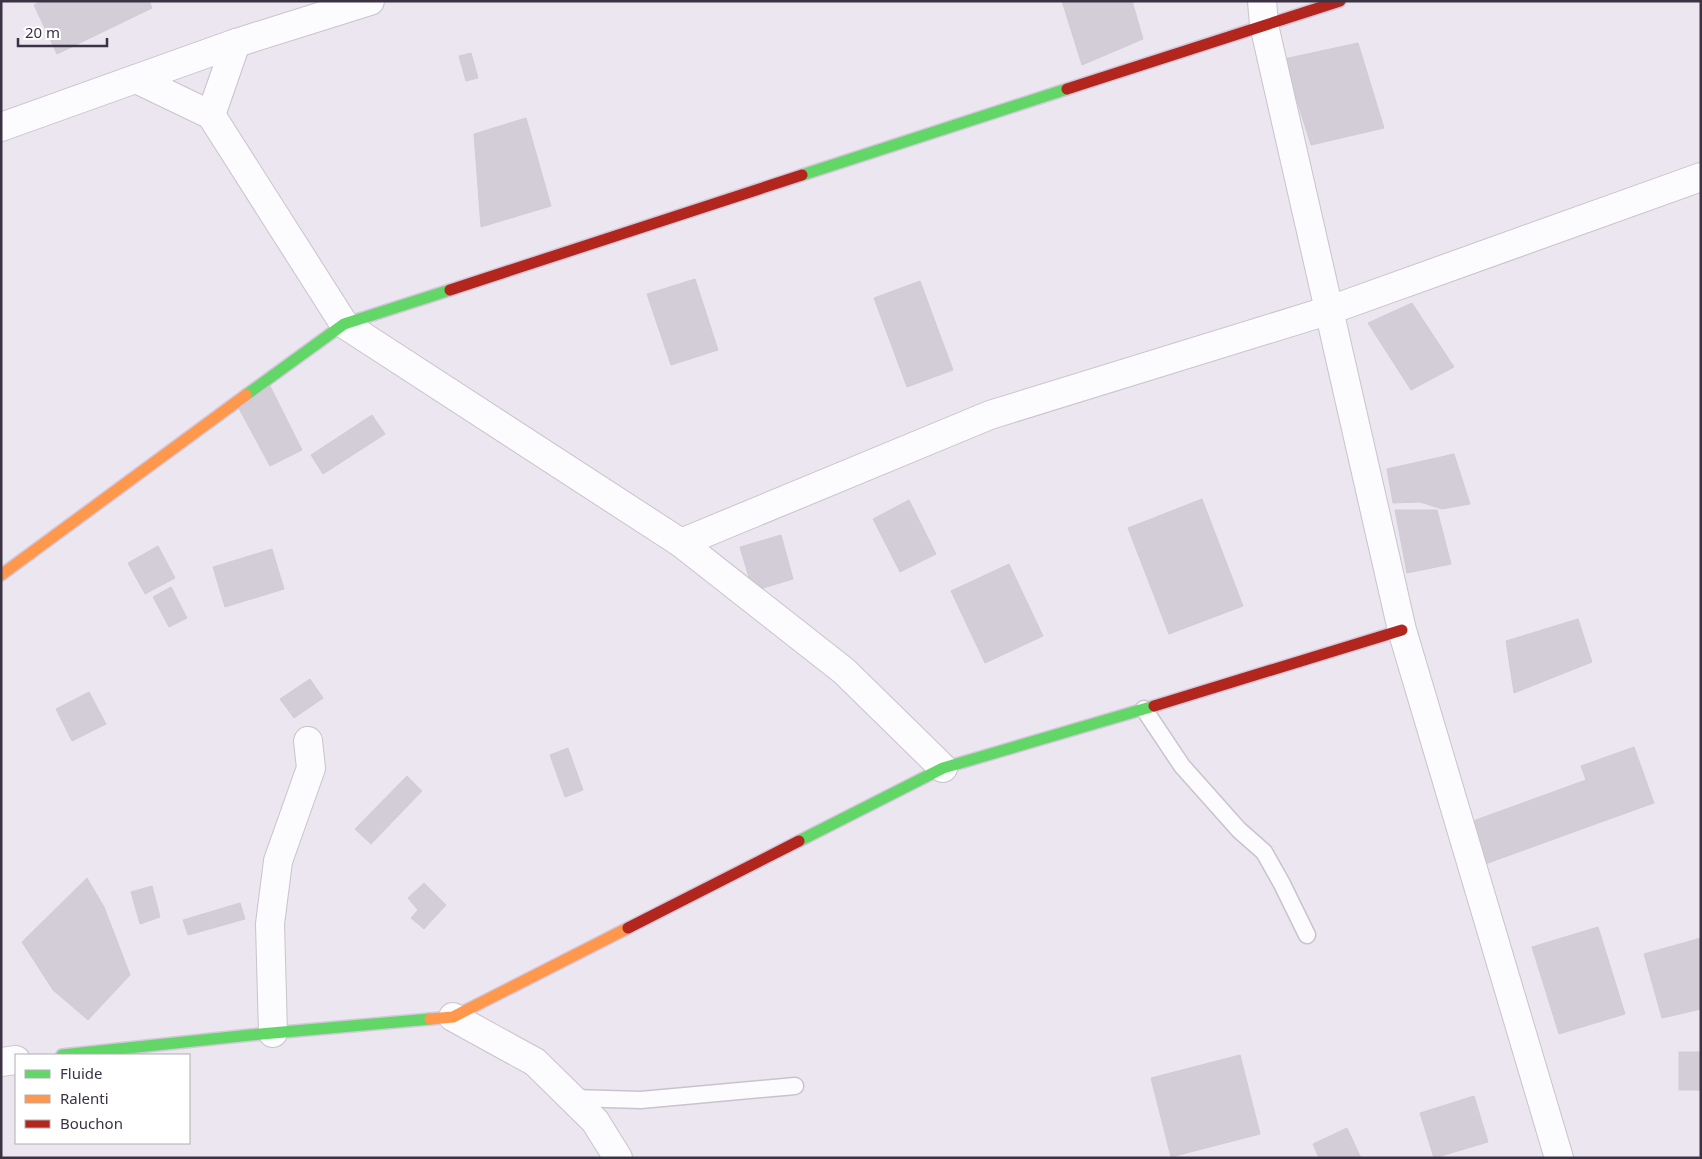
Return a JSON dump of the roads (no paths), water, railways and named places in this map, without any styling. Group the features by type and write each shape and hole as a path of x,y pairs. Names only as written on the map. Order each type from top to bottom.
{"street":[{"path":"1,127 236,43 370,1"},
{"path":"1,575 344,324 1263,13 1340,1"},
{"path":"1263,13 1402,630 1560,1158"},
{"path":"211,115 236,43"},
{"path":"136,80 211,115 344,324 681,543 844,671 943,768"},
{"path":"681,543 990,415 1330,310 1701,178"},
{"path":"72,1054 453,1017 943,768 1402,630"},
{"path":"273,1034 270,924 278,861 311,768 308,741"},
{"path":"453,1017 535,1062 595,1121 618,1158"},
{"path":"1,1062 15,1060"}],"lane":[{"path":"1144,709 1182,766 1239,830 1264,852 1307,935"},
{"path":"572,1098 641,1100 795,1086"}]}
